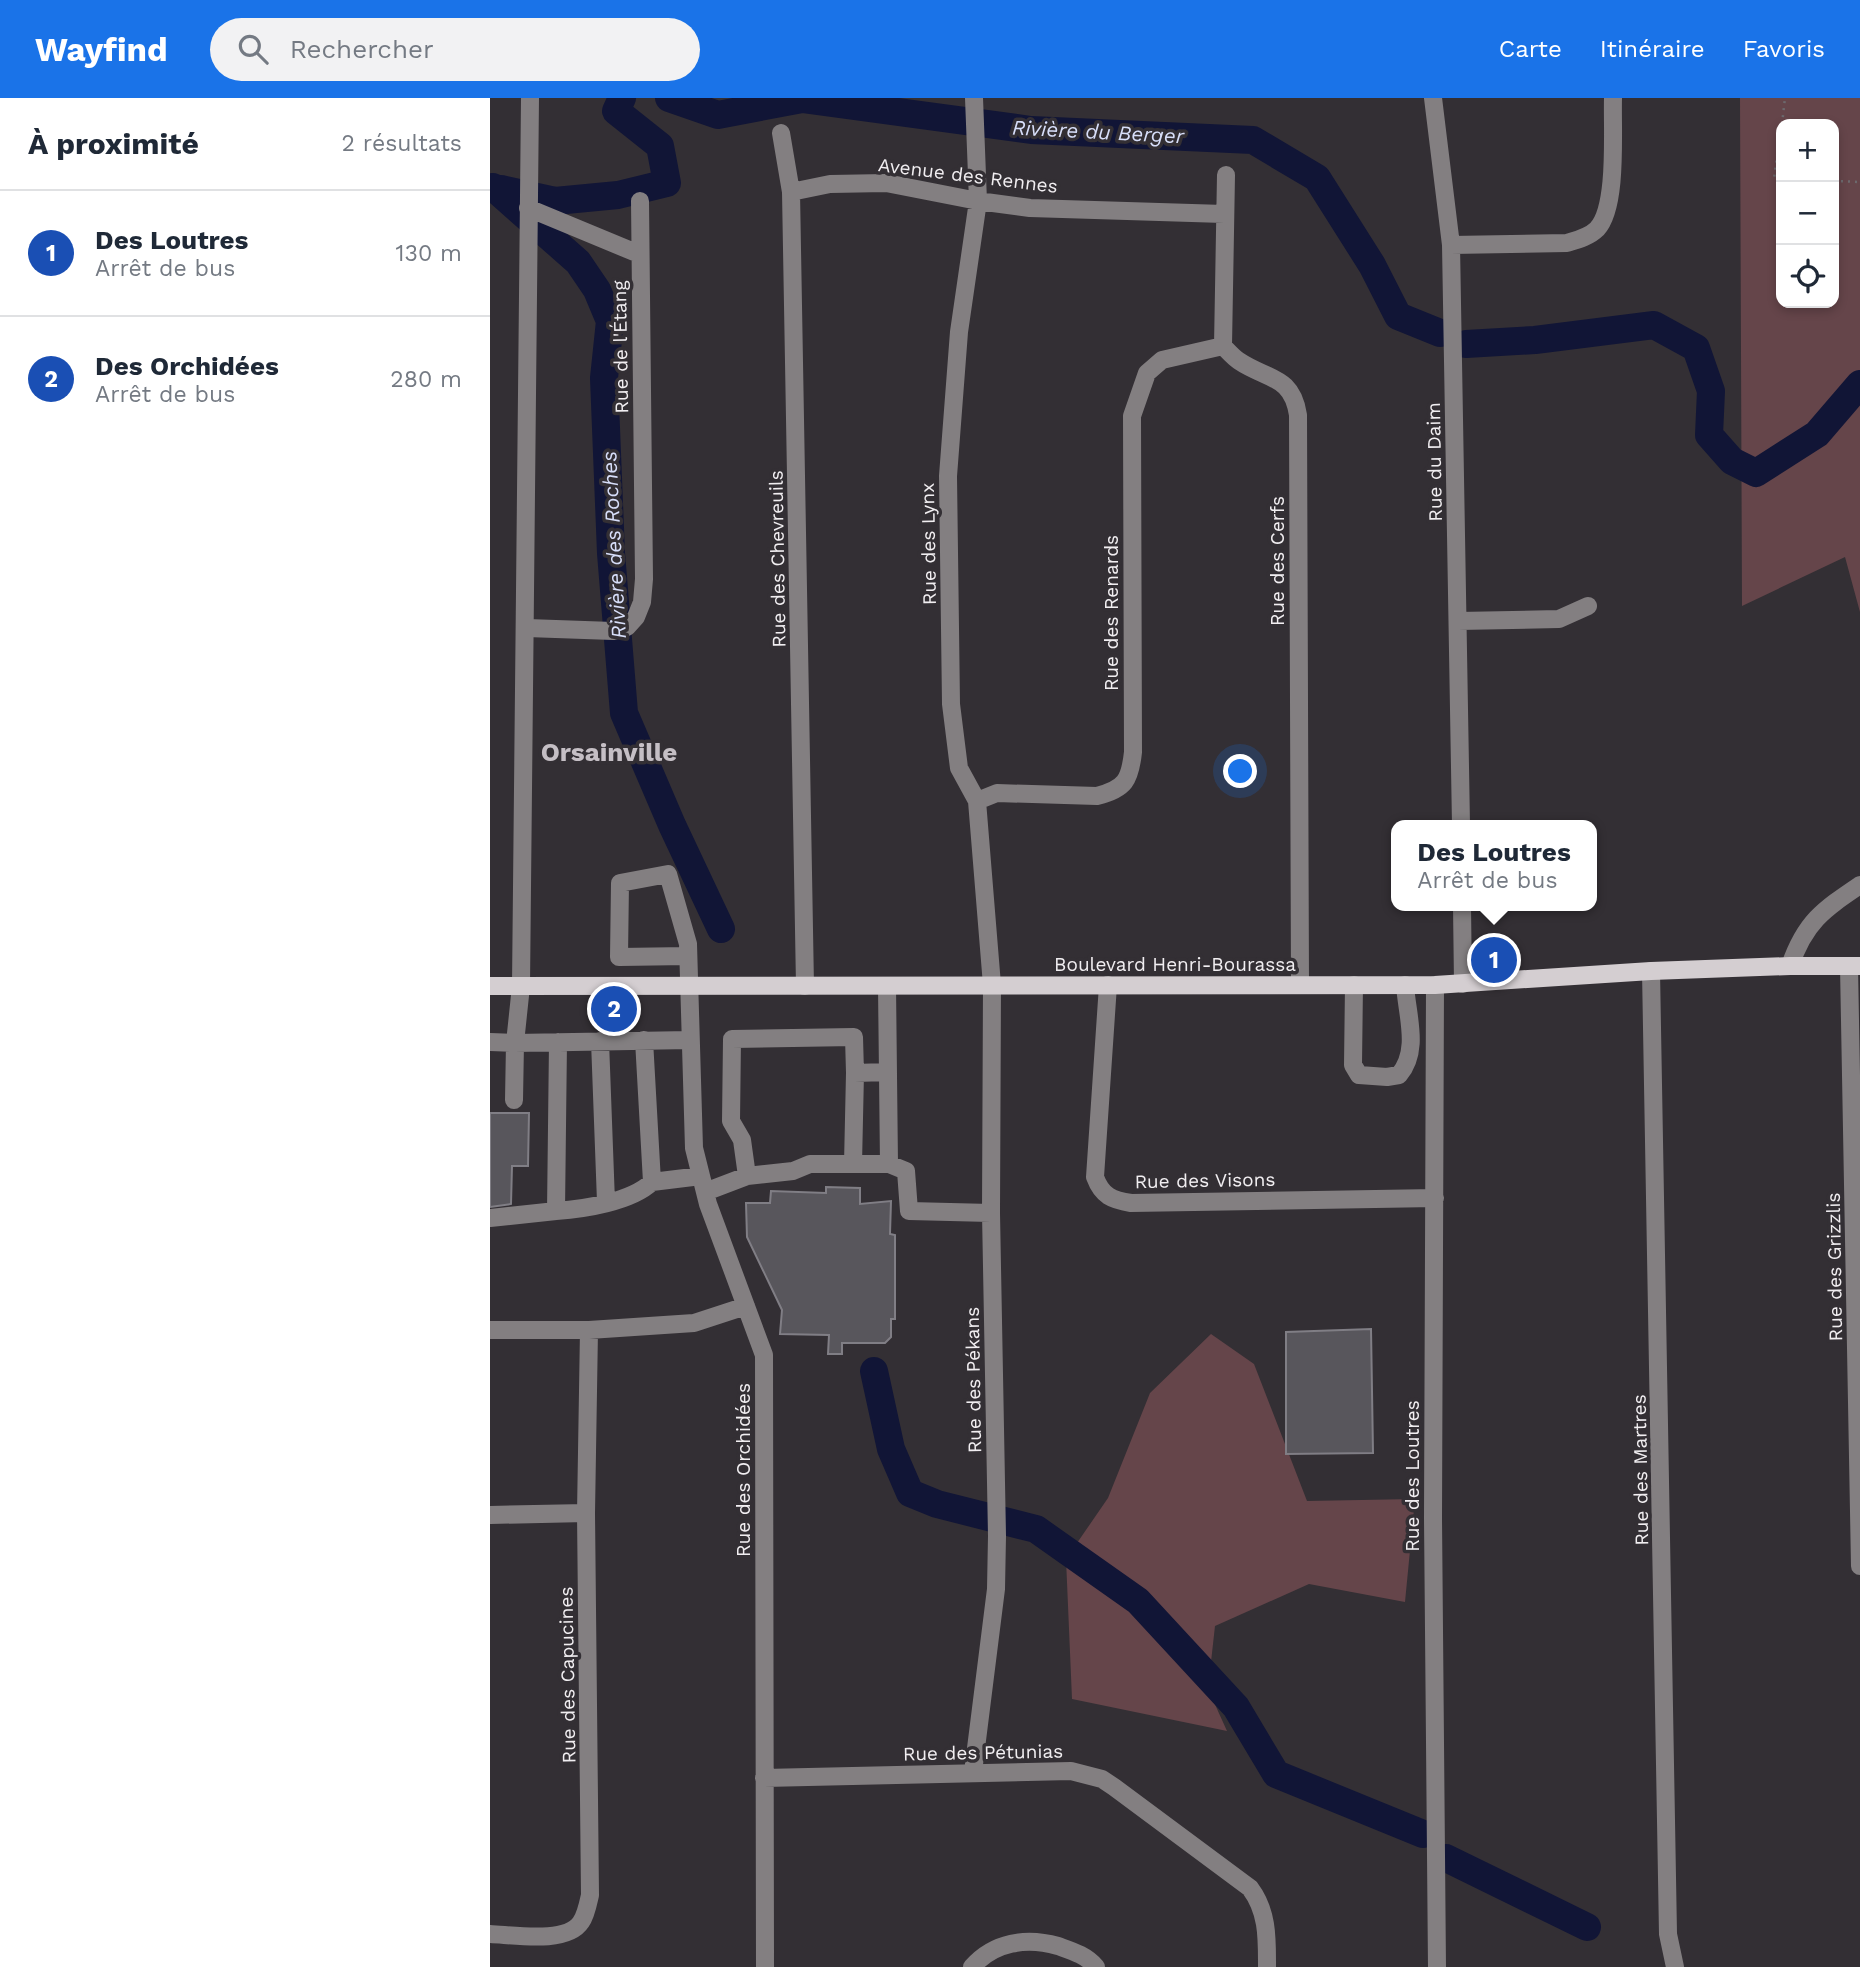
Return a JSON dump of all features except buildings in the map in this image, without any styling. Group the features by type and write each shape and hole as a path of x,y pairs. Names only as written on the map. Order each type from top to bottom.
{"main road":[{"name":"Boulevard Henri-Bourassa","path":"490,986 1435,985 1651,971 1855,966"}],"street":[{"path":"513,1100 521,986 527,628 530,98"},
{"name":"Rue du Daim","path":"1433,98 1451,245 1461,820"},
{"path":"1451,245 1567,243 1585,237 1597,229 1607,213 1611,190 1613,98"},
{"name":"Rue des Lynx","path":"974,99 978,201 959,332 948,476 951,704 959,768 977,802 992,985"},
{"name":"Rue des Chevreuils","path":"781,133 791,192 805,986"},
{"path":"1223,346 1226,175"},
{"name":"Avenue des Rennes","path":"791,192 830,184 886,183 1030,208 1224,214"},
{"name":"Rue de l'Étang","path":"527,628 620,629 636,617 642,602 644,579 640,201"},
{"name":"Rue de l'Étang","path":"528,208 639,254"},
{"name":"Rue des Renards","path":"977,802 997,793 1097,796 1113,792 1124,784 1131,771 1133,752 1132,416 1147,373 1162,360 1223,346"},
{"name":"Rue des Cerfs","path":"1223,346 1240,362 1273,377 1286,387 1295,399 1298,415 1300,985"},
{"path":"1458,621 1559,619 1588,606"},
{"name":"Rue des Orchidées","path":"619,957 620,883 668,874 688,944 694,1148 703,1184 764,1355 765,1967"},
{"path":"1790,966 1796,947 1811,922 1860,885"},
{"path":"1462,911 1463,984"},
{"path":"620,986 619,957 688,956"},
{"name":"Rue des Grizzlis","path":"1855,966 1860,1566"},
{"name":"Rue des Martres","path":"1651,971 1668,1934 1675,1967"},
{"name":"Rue des Pékans","path":"973,1772 996,1589 998,1536 990,1213 992,985"},
{"name":"Rue des Visons","path":"1108,985 1095,1177 1108,1198 1131,1203 1435,1198"},
{"path":"1354,985 1353,1065 1359,1075 1387,1077 1399,1075 1408,1065 1412,1044 1405,985"},
{"name":"Rue des Loutres","path":"1435,985 1433,1532 1437,1967"},
{"path":"887,986 888,1164"},
{"path":"747,1176 742,1140 731,1121 732,1040 854,1037 853,1164"},
{"path":"644,1040 652,1182"},
{"path":"490,1042 690,1040"},
{"path":"600,1041 606,1202"},
{"path":"556,1211 558,1042"},
{"path":"855,1073 888,1072"},
{"path":"490,1218 580,1209 641,1192 652,1182 703,1184 793,1171 810,1164 888,1164 906,1171 909,1211 990,1213"},
{"path":"490,1330 589,1330 694,1323 746,1306"},
{"name":"Rue des Capucines","path":"490,1934 554,1936 569,1933 581,1924 590,1895 586,1513 589,1330"},
{"path":"490,1515 586,1513"},
{"name":"Rue des Pétunias","path":"765,1778 1071,1771 1102,1779 1250,1888 1259,1899 1264,1913 1267,1967"},
{"path":"972,1967 982,1955 997,1947 1024,1941 1047,1943 1074,1951 1090,1960 1096,1967"}],"path":[{"path":"1782,119 1785,98"},
{"path":"1776,164 1776,179"},
{"path":"1839,181 1860,182"}],"shaded area":[{"path":"1740,98 1860,98 1860,612 1845,557 1742,606"},
{"path":"1211,1334 1254,1364 1307,1501 1415,1499 1405,1602 1309,1584 1215,1626 1208,1689 1227,1731 1072,1699 1066,1559 1108,1498 1150,1393"}],"waterway":[{"name":"Rivière du Berger","path":"501,189 555,201 618,195 667,183 660,146 616,111 622,98"},
{"name":"Rivière du Berger","path":"669,98 718,115 802,99 1031,130 1253,140 1317,178 1372,265 1398,316 1440,333"},
{"name":"Rivière des Roches","path":"493,187 578,262 597,290 610,321 604,378 611,553 624,713 721,929"},
{"name":"Rivière du Berger","path":"1466,344 1535,340 1654,325 1696,348 1711,391 1709,435 1732,461 1756,473 1817,434 1860,384"},
{"name":"Rivière des Roches","path":"874,1371 891,1449 910,1493 937,1504 1036,1529 1138,1601 1236,1707 1276,1774 1423,1834"},
{"name":"Rivière des Roches","path":"1446,1858 1587,1927"}],"place":[{"name":"Des Loutres","path":"1494,960"},
{"name":"Des Orchidées","path":"614,1009"}],"district":[{"name":"Orsainville","path":"609,752"}]}
